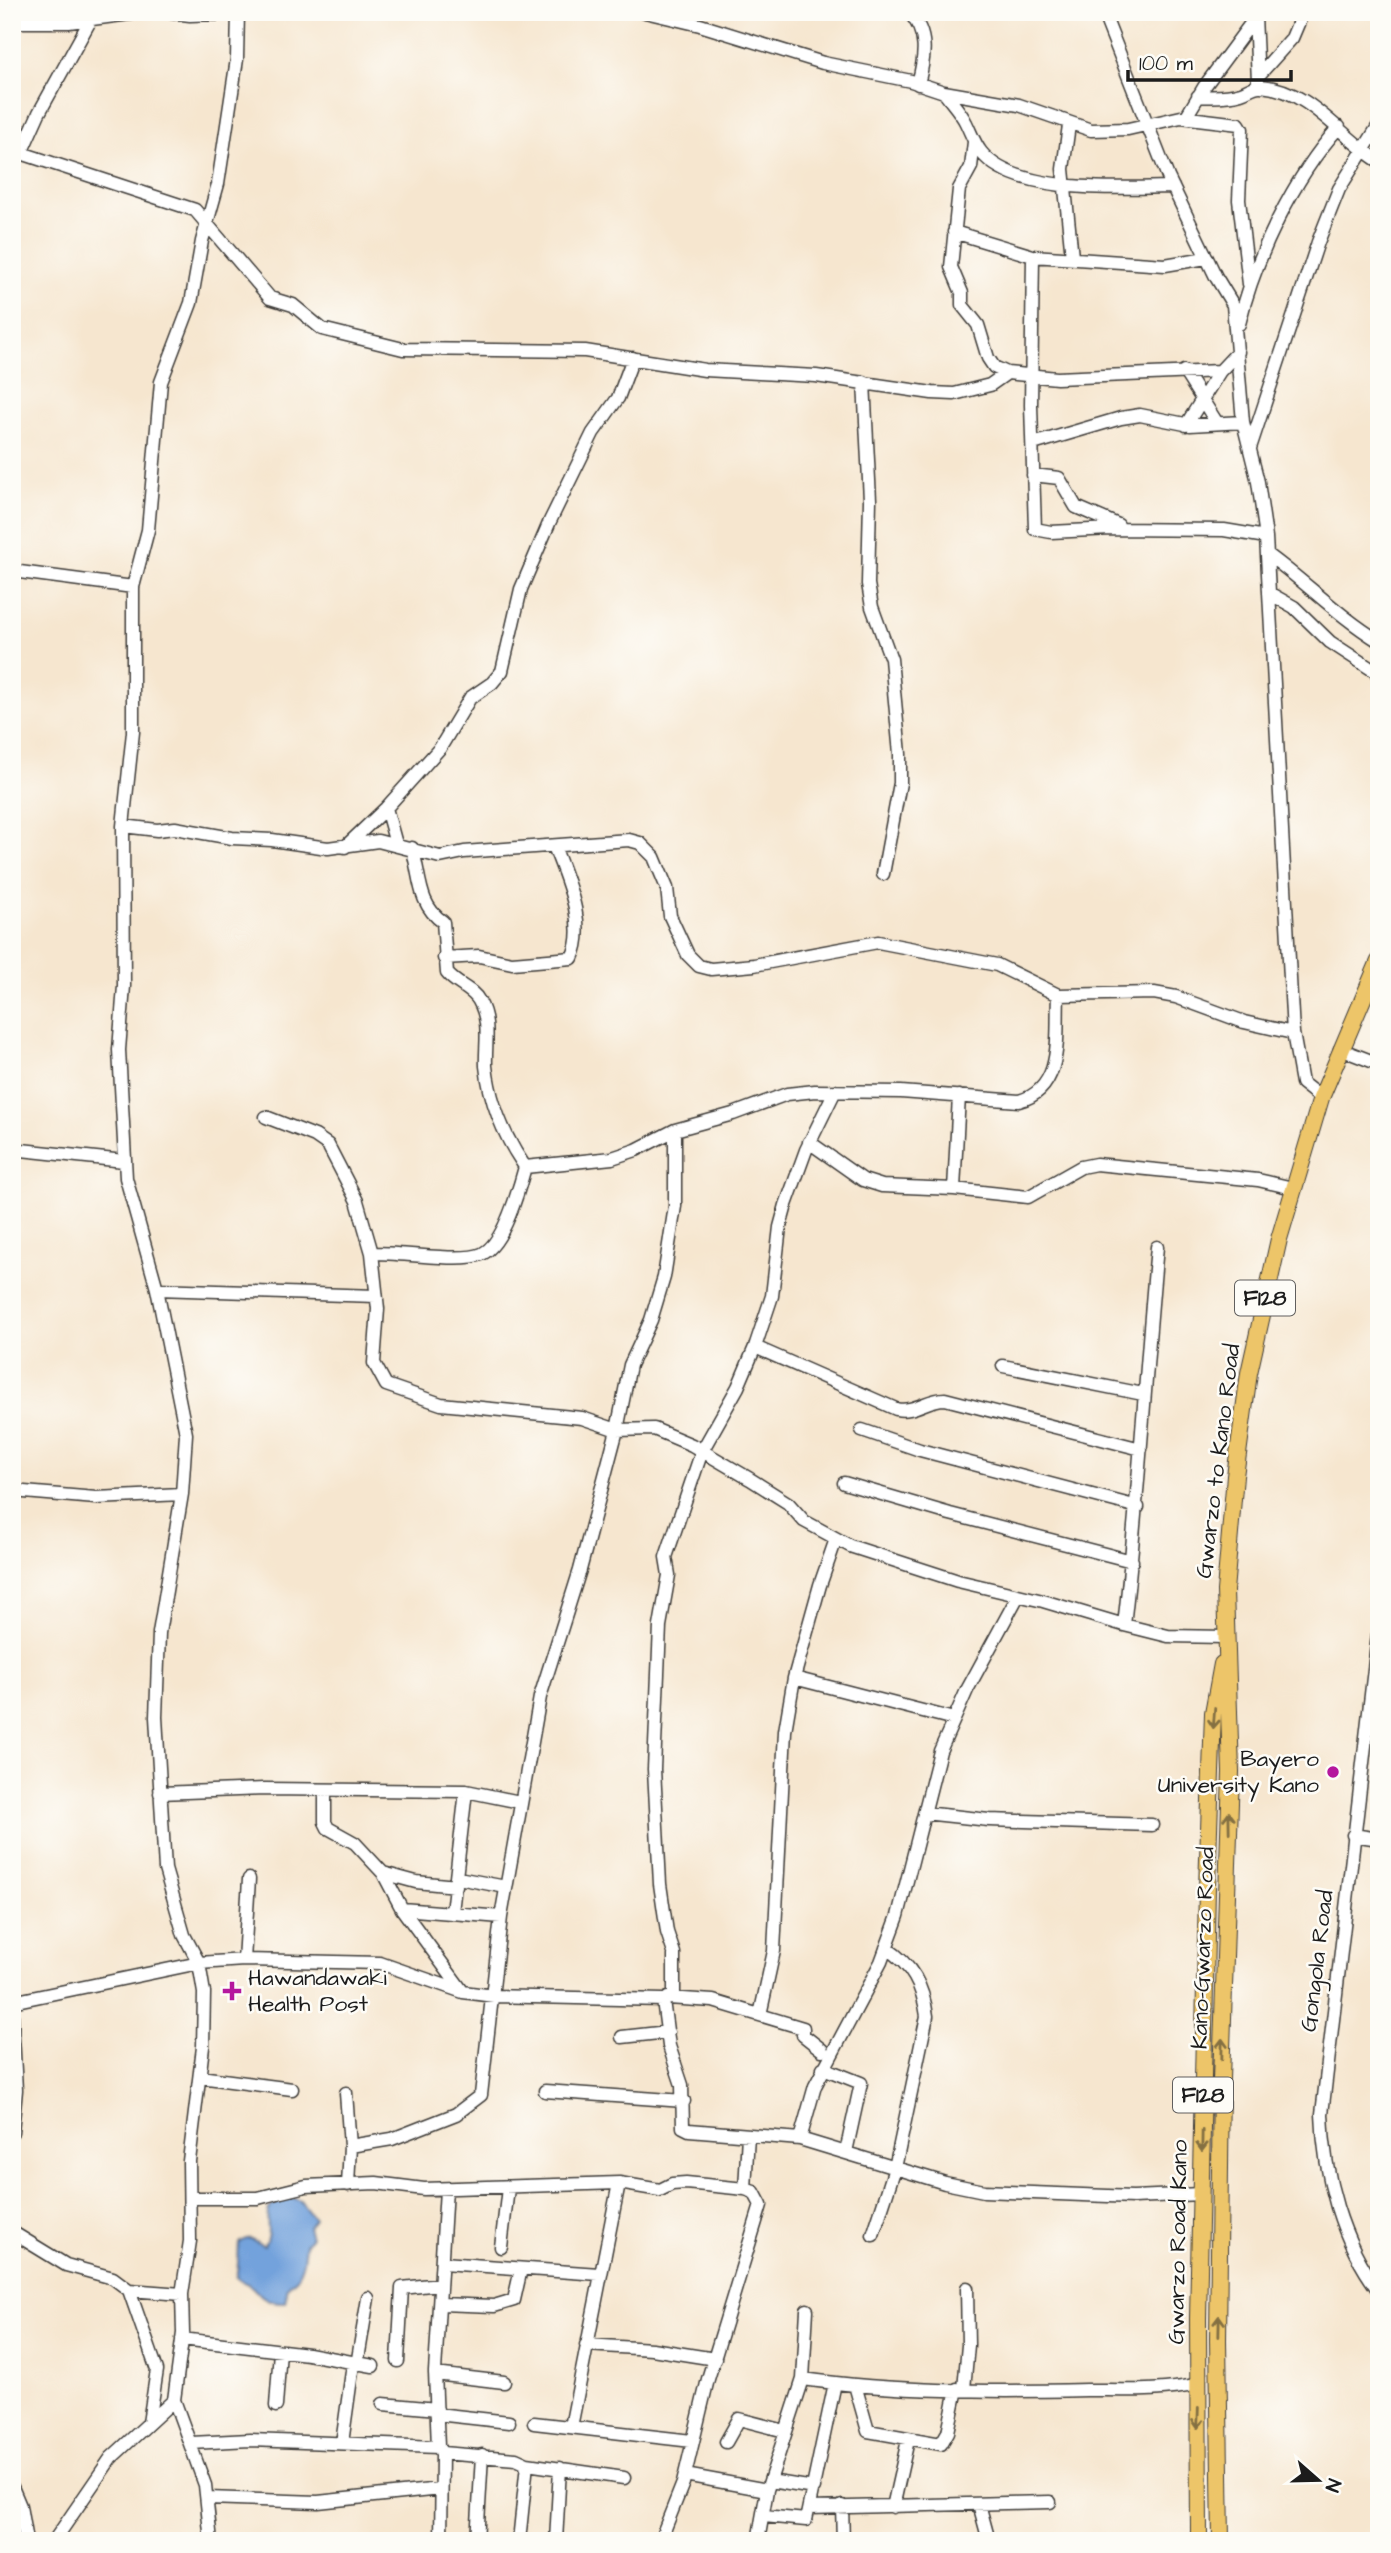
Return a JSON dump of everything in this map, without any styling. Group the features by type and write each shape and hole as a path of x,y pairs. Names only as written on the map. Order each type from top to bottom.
{"main road":[{"name":"Gwarzo to Kano Road","path":"1226,1644 1225,1591 1242,1420 1263,1309 1293,1188 1321,1098 1379,961"},
{"name":"Gwarzo Road Kano","path":"1199,2541 1201,2194 1213,1713 1226,1644"},
{"name":"Kano-Gwarzo Road","path":"1221,2541 1218,2340 1221,2107 1231,1772 1226,1644"}],"street":[{"path":"12,22 91,19 145,12"},
{"path":"165,12 272,12"},
{"path":"645,12 700,25 822,63 944,92 1019,106 1069,125 1108,130 1186,117 1224,120 1241,126 1239,200 1249,284"},
{"path":"909,12 924,33 925,50 918,84"},
{"path":"1103,12 1173,187 1206,258 1233,305 1243,422 1263,507 1266,537 1293,1033 1303,1083 1321,1098"},
{"path":"1198,96 1228,96 1258,81 1292,38 1303,12"},
{"path":"211,2541 208,2498 174,2400 182,2339 182,2294 190,2241 189,2161 200,2077 204,2016 199,1963 184,1936 165,1869 160,1793 157,1656 182,1493 186,1434 157,1289 126,1178 118,1081 124,986 123,826 133,732 133,587 148,530 160,382 191,303 206,226 214,203 237,60 238,14"},
{"path":"1186,117 1255,15"},
{"path":"1255,15 1258,81"},
{"path":"91,19 67,68 17,151 195,210 270,298 293,305 322,329 416,351 585,351 729,373 816,376 932,393 954,394 990,385 1007,373"},
{"path":"1258,81 1297,99 1339,127 1363,151 1379,161"},
{"path":"944,92 966,122 974,142 994,165 1007,171 1065,185 1173,187"},
{"path":"966,122 969,97"},
{"path":"1069,125 1064,144 1072,257"},
{"path":"1237,332 1249,284 1303,177 1339,127"},
{"path":"1350,138 1377,129"},
{"path":"1250,448 1318,242 1339,189 1377,129"},
{"path":"974,142 971,167 959,189 951,267 962,293 962,306 978,325 988,358 994,367 1007,373 1057,378 1220,371"},
{"path":"195,210 214,203"},
{"path":"954,232 1033,256 1165,265 1206,258"},
{"path":"1033,256 1031,376 1034,527 1037,530 1224,530 1266,537"},
{"path":"1186,425 1220,371 1238,352"},
{"path":"345,847 386,808 440,748 470,698 492,683 502,671 509,652 519,597 554,512 593,433 618,398 633,358"},
{"path":"1184,371 1217,423"},
{"path":"864,382 870,500 868,584 872,607 891,659 900,754 898,794 883,874"},
{"path":"1033,444 1131,416 1186,425 1243,422"},
{"path":"1033,475 1059,478 1076,507 1128,529"},
{"path":"1267,554 1292,572 1340,616 1379,641"},
{"path":"12,571 133,587"},
{"path":"1269,593 1294,607 1329,642 1373,665 1379,674"},
{"path":"386,808 396,844"},
{"path":"123,826 157,830 175,828 232,838 345,847 378,841 440,857 464,852 617,840 639,843 654,857 662,871 670,916 688,955 699,966 711,969 754,965 878,942 997,965 1058,995 1154,993 1175,996 1244,1022 1293,1033"},
{"path":"444,958 479,956 512,963 572,958 578,928 554,846"},
{"path":"412,848 424,903 430,912 443,922 444,958 450,978 478,998 483,1010 492,1098 500,1126 525,1167"},
{"path":"525,1167 612,1157 636,1150 676,1130 733,1114 787,1094 835,1091 1019,1101 1039,1092 1054,1068 1058,995"},
{"path":"1340,1049 1379,1064"},
{"path":"835,1091 809,1142 780,1227 772,1296 755,1347 738,1387 702,1451 666,1557 669,1576 660,1626 654,1769 660,1884 667,1932 674,1953 668,1998 669,2046 684,2101 683,2127 700,2132 800,2139 945,2183 1002,2193 1133,2197 1201,2194"},
{"path":"954,1189 960,1096"},
{"path":"266,1117 315,1136 328,1145 358,1202 372,1253 378,1309 374,1363 386,1385 441,1404 582,1418 617,1430 654,1429 702,1451 788,1503 804,1521 836,1539 898,1562 1124,1625 1168,1636 1226,1644"},
{"path":"350,2146 392,2139 456,2114 477,2101 481,2095 501,1917 540,1697 571,1601 617,1430 631,1365 654,1311 664,1277 676,1206 676,1130"},
{"path":"809,1142 853,1174 882,1186 1028,1196 1081,1167 1096,1164 1258,1180 1293,1188"},
{"path":"12,1149 124,1161"},
{"path":"372,1253 446,1258 482,1254 496,1240 525,1167"},
{"path":"1124,1625 1138,1507 1143,1394 1157,1247"},
{"path":"157,1289 376,1296"},
{"path":"755,1347 896,1409 906,1411 929,1401 945,1398 1141,1449"},
{"path":"1003,1366 1143,1394"},
{"path":"862,1430 920,1450 1138,1507"},
{"path":"844,1483 950,1514 1132,1561"},
{"path":"12,1491 37,1496 96,1498 182,1493"},
{"path":"760,2015 774,1951 785,1731 794,1678 836,1539"},
{"path":"800,2139 823,2068 886,1948 898,1916 940,1751 954,1718 1017,1596"},
{"name":"Gongola Road","path":"1379,1626 1324,2075 1323,2142 1326,2170 1347,2233 1359,2260 1379,2291"},
{"path":"794,1678 954,1718"},
{"path":"325,1791 325,1822 328,1828 355,1843 383,1873 402,1909 463,1992"},
{"path":"160,1793 466,1791 520,1802"},
{"path":"452,1912 466,1791"},
{"path":"925,1813 989,1820 1152,1825"},
{"path":"1353,1835 1379,1839"},
{"path":"383,1873 416,1882 506,1886"},
{"path":"244,1960 249,1879"},
{"path":"402,1909 501,1917"},
{"path":"873,2235 895,2168 927,2016 918,1978 886,1948"},
{"path":"12,2001 199,1963 244,1960 380,1964 463,1992 494,1996 713,2001 803,2028 803,2035 807,2040 822,2050"},
{"path":"12,2017 16,2090 12,2132"},
{"path":"622,2036 668,2032"},
{"path":"823,2068 861,2083 846,2152"},
{"path":"200,2077 292,2089"},
{"path":"545,2091 684,2101"},
{"path":"346,2093 350,2146 348,2185"},
{"path":"745,2189 748,2135"},
{"path":"191,2198 258,2198 306,2186 376,2183 446,2189 618,2183 653,2190 686,2183 754,2192 761,2205 715,2359 685,2475 660,2541"},
{"path":"571,2427 598,2274 618,2183"},
{"path":"501,2247 508,2188"},
{"path":"441,2541 440,2450 435,2374 446,2189"},
{"path":"12,2232 66,2265 113,2278 129,2290 182,2294"},
{"path":"443,2263 598,2274"},
{"path":"440,2304 494,2306 514,2300 521,2269"},
{"path":"398,2361 402,2288 440,2284"},
{"path":"855,2385 868,2431 941,2444 948,2432 961,2389 968,2345 967,2288"},
{"path":"129,2290 157,2370 149,2422"},
{"path":"342,2443 368,2298"},
{"path":"758,2541 769,2486 803,2379 807,2309"},
{"path":"182,2339 373,2366"},
{"path":"586,2345 652,2349 715,2359"},
{"path":"276,2406 280,2351"},
{"path":"157,2370 178,2382"},
{"path":"435,2374 504,2382"},
{"path":"803,2379 835,2384 1033,2392 1174,2390 1199,2384"},
{"path":"764,2516 804,2521 810,2508 835,2384"},
{"path":"54,2541 111,2458 174,2400"},
{"path":"383,2404 509,2422"},
{"path":"726,2442 739,2419 785,2431"},
{"path":"534,2423 692,2441"},
{"path":"191,2443 250,2440 440,2450 516,2459 527,2464 624,2478"},
{"path":"893,2507 908,2440"},
{"path":"477,2541 482,2455"},
{"path":"519,2541 527,2464"},
{"path":"556,2541 560,2468"},
{"path":"685,2475 769,2486 814,2488"},
{"path":"12,2487 20,2506 26,2541"},
{"path":"208,2498 318,2502 440,2489"},
{"path":"810,2508 883,2503 893,2507 1051,2502"},
{"path":"979,2504 989,2541"},
{"path":"842,2506 843,2541"}],"water":[{"path":"288,2196 300,2201 314,2219 308,2227 311,2237 305,2244 303,2262 297,2278 288,2286 285,2302 279,2302 265,2298 236,2277 239,2243 250,2239 264,2246 268,2230 268,2212 277,2201"}],"place":[{"name":"Bayero University Kano","path":"1333,1772"},
{"name":"Hawandawaki Health Post","path":"232,1991"}]}
